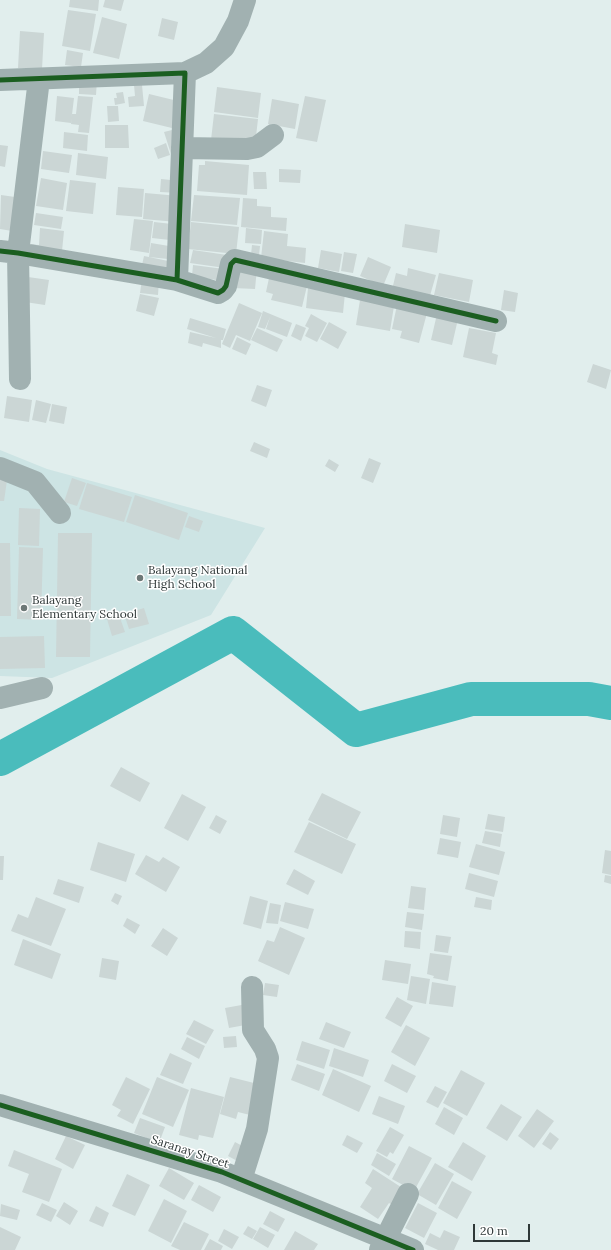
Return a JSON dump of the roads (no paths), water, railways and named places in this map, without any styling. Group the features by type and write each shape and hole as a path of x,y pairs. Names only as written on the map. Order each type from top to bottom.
{"street":[{"path":"0,80 185,73 206,63 224,48 238,21 245,0"},
{"path":"177,280 185,73"},
{"path":"20,379 9,252 39,79"},
{"path":"182,148 247,149 257,147 273,135"},
{"path":"9,252 177,280 218,293 226,286 231,264 235,260 496,321"},
{"path":"0,468 36,482 60,513"},
{"path":"0,698 42,688"},
{"path":"241,1180 258,1128 268,1058 265,1048 253,1030 252,987"},
{"name":"Saranay Street","path":"0,1105 222,1172 383,1244 413,1250"},
{"path":"383,1244 408,1194"}],"waterway":[{"path":"0,759 233,633 356,730 471,699 589,699 611,703"}],"place":[{"name":"Balayang National High School","path":"140,578"},
{"name":"Balayang Elementary School","path":"24,608"}]}
